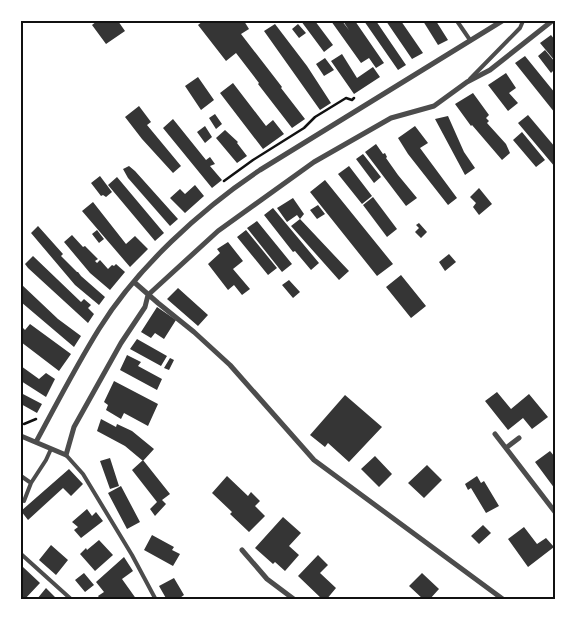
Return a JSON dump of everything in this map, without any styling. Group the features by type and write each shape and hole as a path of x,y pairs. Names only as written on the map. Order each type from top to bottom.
{"street":[{"path":"36,442 99,328 134,282 172,242 236,186 502,21"},
{"path":"21,436 66,455 74,427 121,343 145,307 148,294 218,231 314,162 391,118 434,106 467,82 490,70 552,21"},
{"path":"134,282 230,365 314,460 504,600"},
{"path":"495,434 555,512"},
{"path":"506,448 519,438"},
{"path":"242,550 267,579 295,600"}],"lane":[{"path":"457,21 470,40"},
{"path":"467,82 520,28 523,21"},
{"path":"24,501 31,483 46,460 50,449"},
{"path":"66,455 83,474 132,555 156,600"},
{"path":"21,476 31,483"},
{"path":"21,554 72,600"}],"building":[{"path":"97,21 118,21 125,31 106,44 92,25"},
{"path":"203,21 244,21 249,29 241,34 305,119 292,128 236,53 226,61 198,25"},
{"path":"301,21 315,21 333,45 324,52"},
{"path":"331,21 342,21 349,30 343,21 355,21 384,63 376,68 369,58 361,63"},
{"path":"364,21 376,21 406,65 398,70"},
{"path":"386,21 401,21 423,53 412,59"},
{"path":"423,21 436,21 448,40 438,45"},
{"path":"275,24 307,66 331,103 320,110 264,31"},
{"path":"298,24 306,33 299,38 292,29"},
{"path":"551,35 555,40 555,61 540,43"},
{"path":"545,50 555,62 555,69 551,73 538,56"},
{"path":"342,54 357,78 373,67 380,77 354,94 331,61"},
{"path":"525,56 555,93 555,113 515,63"},
{"path":"325,58 334,70 324,76 316,64"},
{"path":"506,73 516,88 509,93 518,103 508,111 488,85"},
{"path":"198,77 214,100 201,110 185,86"},
{"path":"233,83 266,126 273,120 284,134 263,149 220,93"},
{"path":"473,93 489,115 486,118 489,121 487,123 506,144 510,153 502,160 471,126 455,104"},
{"path":"139,106 151,122 147,125 181,166 173,173 125,117"},
{"path":"215,114 222,124 216,129 209,118"},
{"path":"528,115 555,147 555,167 518,123"},
{"path":"448,116 464,152 475,168 465,175 435,119"},
{"path":"173,119 206,160 210,157 215,164 210,166 222,180 212,188 163,128"},
{"path":"205,126 212,137 205,143 197,132"},
{"path":"415,126 428,143 420,148 457,198 448,205 408,154 398,138"},
{"path":"225,130 238,142 247,156 237,163 216,138"},
{"path":"522,132 545,160 536,167 513,140"},
{"path":"376,144 383,154 385,153 386,158 398,175 417,198 406,206 365,152"},
{"path":"363,154 381,177 374,183 356,159"},
{"path":"129,166 178,219 170,226 128,178 123,169"},
{"path":"349,166 372,196 362,204 338,174"},
{"path":"100,176 112,192 106,197 101,196 91,183"},
{"path":"117,177 164,233 155,241 108,185"},
{"path":"325,180 393,264 377,276 310,192"},
{"path":"195,185 204,196 185,213 170,198 180,189 185,194"},
{"path":"479,188 492,204 479,215 473,207 476,203 470,197"},
{"path":"373,197 397,229 387,237 363,205"},
{"path":"293,198 304,214 300,219 297,215 287,222 277,208"},
{"path":"93,202 126,244 135,236 148,249 130,267 82,211"},
{"path":"318,205 325,214 317,219 310,210"},
{"path":"273,208 319,263 311,270 295,251 293,252 264,215"},
{"path":"300,219 349,271 339,280 291,226"},
{"path":"257,221 292,264 282,272 247,228"},
{"path":"419,223 427,232 421,238 415,232 419,228 416,225"},
{"path":"38,226 63,254 61,256 105,297 99,305 75,285 31,233"},
{"path":"97,230 104,239 99,243 92,234"},
{"path":"246,230 277,268 268,275 237,237"},
{"path":"72,235 98,259 95,261 97,263 100,260 108,269 116,264 125,272 110,290 90,273 64,242"},
{"path":"228,242 243,261 233,269 250,289 242,295 234,285 228,290 208,264 220,253 217,249"},
{"path":"449,254 456,262 445,271 439,262"},
{"path":"33,256 81,302 84,299 91,305 88,308 94,314 88,323 28,268 25,264"},
{"path":"401,275 426,306 411,318 386,287"},
{"path":"289,280 300,292 293,298 282,285"},
{"path":"21,284 58,319 81,336 74,347 21,302"},
{"path":"178,288 208,315 198,326 167,299"},
{"path":"157,307 176,320 164,339 155,333 151,338 141,332"},
{"path":"30,324 71,354 59,371 21,342 21,326 25,330"},
{"path":"137,339 167,356 161,366 130,349"},
{"path":"127,355 141,362 138,366 162,379 157,390 120,370"},
{"path":"170,358 174,360 169,370 164,368"},
{"path":"21,366 39,379 46,373 55,379 46,397 21,381"},
{"path":"114,381 158,404 148,426 124,413 121,419 106,410 108,405 104,402"},
{"path":"497,392 511,409 529,394 548,417 532,429 523,418 508,430 485,401"},
{"path":"21,393 42,404 37,413 21,404"},
{"path":"345,395 382,427 349,462 328,443 325,447 310,435"},
{"path":"101,419 116,427 117,424 132,431 154,449 143,461 125,446 97,431"},
{"path":"550,451 555,457 555,489 535,462"},
{"path":"375,456 392,474 379,487 361,469"},
{"path":"110,458 119,486 110,489 100,461"},
{"path":"143,460 170,494 162,500 166,504 155,516 150,509 157,502 132,470"},
{"path":"427,465 442,480 424,498 408,483"},
{"path":"69,469 83,484 71,496 63,488 28,520 21,511"},
{"path":"227,476 248,496 251,492 260,501 255,506 265,516 249,532 212,493"},
{"path":"477,476 481,483 484,481 499,506 486,513 471,488 468,490 465,484"},
{"path":"121,486 140,522 127,529 108,493"},
{"path":"87,509 92,516 96,512 103,521 81,538 74,530 78,527 72,522"},
{"path":"283,517 301,533 289,546 299,555 285,571 275,562 273,564 255,548"},
{"path":"483,525 491,533 479,544 471,536"},
{"path":"524,527 537,544 546,538 554,547 528,567 508,539"},
{"path":"152,535 174,547 172,550 180,554 173,566 144,550"},
{"path":"99,540 113,555 95,571 80,554"},
{"path":"51,545 68,560 56,575 39,560"},
{"path":"318,555 328,565 320,573 336,588 326,600 323,600 298,576"},
{"path":"124,557 133,571 122,579 137,600 101,600 98,596 104,592 96,582"},
{"path":"23,567 40,583 24,600 21,600 21,569"},
{"path":"84,573 94,585 85,592 75,580"},
{"path":"422,573 439,589 429,600 424,600 409,586"},
{"path":"174,578 184,595 177,600 167,600 159,586"},
{"path":"46,588 58,600 37,599"}]}
